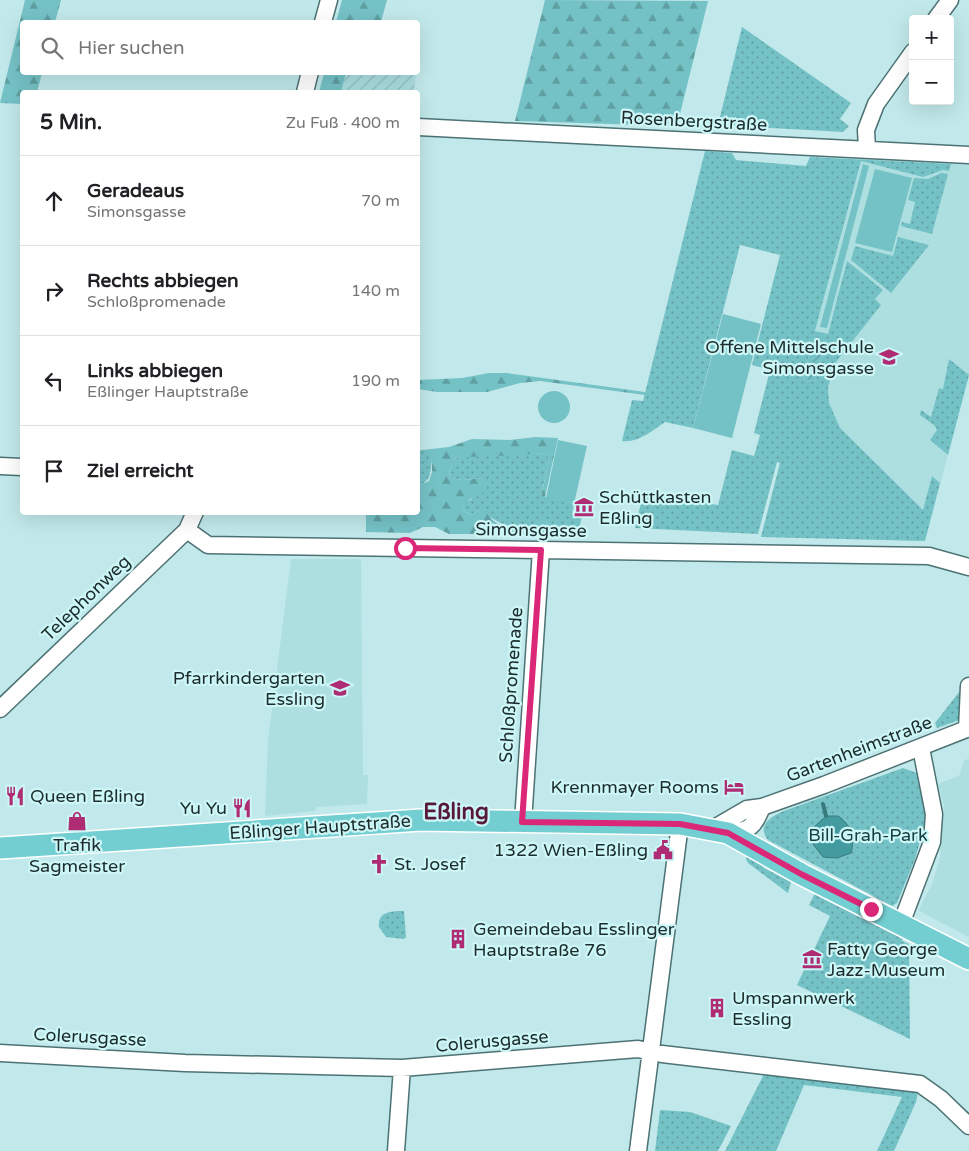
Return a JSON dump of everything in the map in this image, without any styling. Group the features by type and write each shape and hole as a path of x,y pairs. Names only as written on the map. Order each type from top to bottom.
{"main road":[{"name":"Eßlinger Hauptstraße","path":"0,848 421,820 680,824 719,832 969,958"}],"street":[{"path":"324,20 329,0"},
{"path":"939,15 950,0"},
{"path":"867,149 866,130 876,104 909,58"},
{"path":"306,90 309,75"},
{"name":"Rosenbergstraße","path":"420,127 969,155"},
{"path":"0,466 20,467"},
{"name":"Telephonweg","path":"0,709 187,530 194,515"},
{"name":"Simonsgasse","path":"187,530 208,545 929,556 969,567"},
{"name":"Schloßpromenade","path":"522,822 541,550"},
{"path":"968,728 969,686"},
{"name":"Gartenheimstraße","path":"719,832 747,809 762,807 921,748 968,728"},
{"path":"901,924 932,842 934,814 921,748"},
{"path":"762,807 754,826 763,853"},
{"path":"638,1151 680,824"},
{"path":"719,832 744,831 754,826"},
{"name":"Colerusgasse","path":"0,1053 185,1062 402,1068 638,1049 662,1054 920,1084 941,1099 969,1126"},
{"path":"396,1151 402,1068"}],"shaded area":[{"path":"345,75 416,75 414,90 342,90"},
{"name":"Offene Mittelschule Simonsgasse","path":"861,159 969,165 969,375 940,485 925,541 761,537"},
{"path":"291,559 361,559 363,775 368,775 367,804 316,807 315,811 265,816 268,741"},
{"path":"969,758 969,937 919,911 919,909 932,884 940,858 944,806 938,784 959,776 964,761"},
{"path":"826,816 838,816 846,823 852,837 851,853 837,858 823,857 813,844 813,828"}],"green space":[{"path":"25,0 61,0 56,20 20,20"},
{"path":"342,0 387,0 382,20 337,20"},
{"path":"545,0 708,1 677,126 515,121"},
{"path":"20,21 20,75 41,75 38,90 20,90 20,104 0,103"},
{"path":"742,27 851,103 840,119 849,126 843,132 718,125"},
{"path":"323,75 345,75 342,90 320,90"},
{"path":"705,151 732,153 736,160 806,166 810,157 951,164 949,171 943,170 923,177 861,161 815,331 828,334 847,261 883,290 875,299 881,305 836,362 828,387 829,403 840,428 923,510 932,476 940,483 925,541 761,537 780,463 777,462 758,534 635,528 643,494 718,505 732,450 754,456 760,435 754,433 770,370 752,365 780,255 740,245 693,428 665,422 639,438 622,441 632,400 643,401","holes":["813,341 825,344 815,382 803,378"]},
{"path":"863,164 869,166 827,328 820,327"},
{"path":"875,169 912,178 892,252 855,243"},
{"path":"941,173 948,174 932,234 901,226 902,222 910,224 915,202 908,200 914,178 928,179"},
{"path":"898,237 929,245 891,293 851,260 855,246 893,256"},
{"path":"723,314 761,324 732,438 693,428"},
{"path":"813,341 825,344 815,382 803,378"},
{"path":"949,359 969,375 948,455 930,440 937,430 934,425 920,415 921,410 931,417 939,388 943,389"},
{"path":"489,373 507,373 645,392 645,395 540,381 520,383 487,392 437,392 420,389 420,380 462,378"},
{"path":"554,391 560,392 565,396 569,401 569,413 565,418 560,422 554,423 548,422 543,418 539,413 538,407 539,401 543,396 548,392"},
{"path":"535,437 558,438 545,497 541,497 549,460 547,454 460,457 455,458 449,472 451,478 462,480 484,478 487,482 487,489 464,503 462,506 465,512 472,514 480,510 487,511 496,523 503,526 527,526 541,521 569,528 578,534 449,534 435,527 423,527 410,533 366,532 366,515 420,515 420,485 429,481 432,472 432,459 425,455 422,450 449,447 472,439 510,440"},
{"path":"558,440 587,446 574,504 546,498"},
{"path":"420,450 432,459 428,478 420,485"},
{"path":"526,453 547,454 549,460 541,496 574,504 572,514 582,516 578,534 569,528 541,521 525,527 517,527 502,524 480,510 472,514 465,512 462,506 465,501 471,500 484,478 462,480 451,478 449,472 455,458"},
{"path":"963,687 962,719 937,728 935,723"},
{"name":"Bill-Grah-Park","path":"903,768 917,773 926,820 915,859 897,903 892,906 768,840 765,835 764,827 766,823 781,812"},
{"path":"747,855 760,862 764,868 791,882 788,893 748,863"},
{"path":"815,893 903,938 902,941 909,944 910,1039 797,985 830,916 809,905"},
{"path":"395,911 404,911 406,937 404,939 386,937 379,927 379,922 383,915"},
{"path":"764,1074 918,1092 916,1102 894,1151 877,1151 902,1097 804,1085 776,1151 725,1151"},
{"path":"660,1110 690,1112 731,1126 718,1151 655,1151"}],"waterway":[{"path":"823,804 826,816"}],"place":[{"name":"Offene Mittelschule Simonsgasse","path":"889,357"},
{"name":"Schüttkasten Eßling","path":"584,507"},
{"name":"Pfarrkindergarten Essling","path":"340,688"},
{"name":"Krennmayer Rooms","path":"734,787"},
{"name":"Queen Eßling","path":"15,796"},
{"name":"Yu Yu","path":"242,808"},
{"name":"Trafik Sagmeister","path":"77,821"},
{"name":"1322 Wien-Eßling","path":"663,850"},
{"name":"St. Josef","path":"379,864"},
{"name":"Gemeindebau Esslinger Hauptstraße 76","path":"458,939"},
{"name":"Fatty George Jazz-Museum","path":"812,959"},
{"name":"Umspannwerk Essling","path":"717,1008"}],"district":[{"name":"Eßling","path":"456,812"}],"route":[{"path":"405,548 541,550 522,822 680,824 728,833 801,874 871,909"}]}
